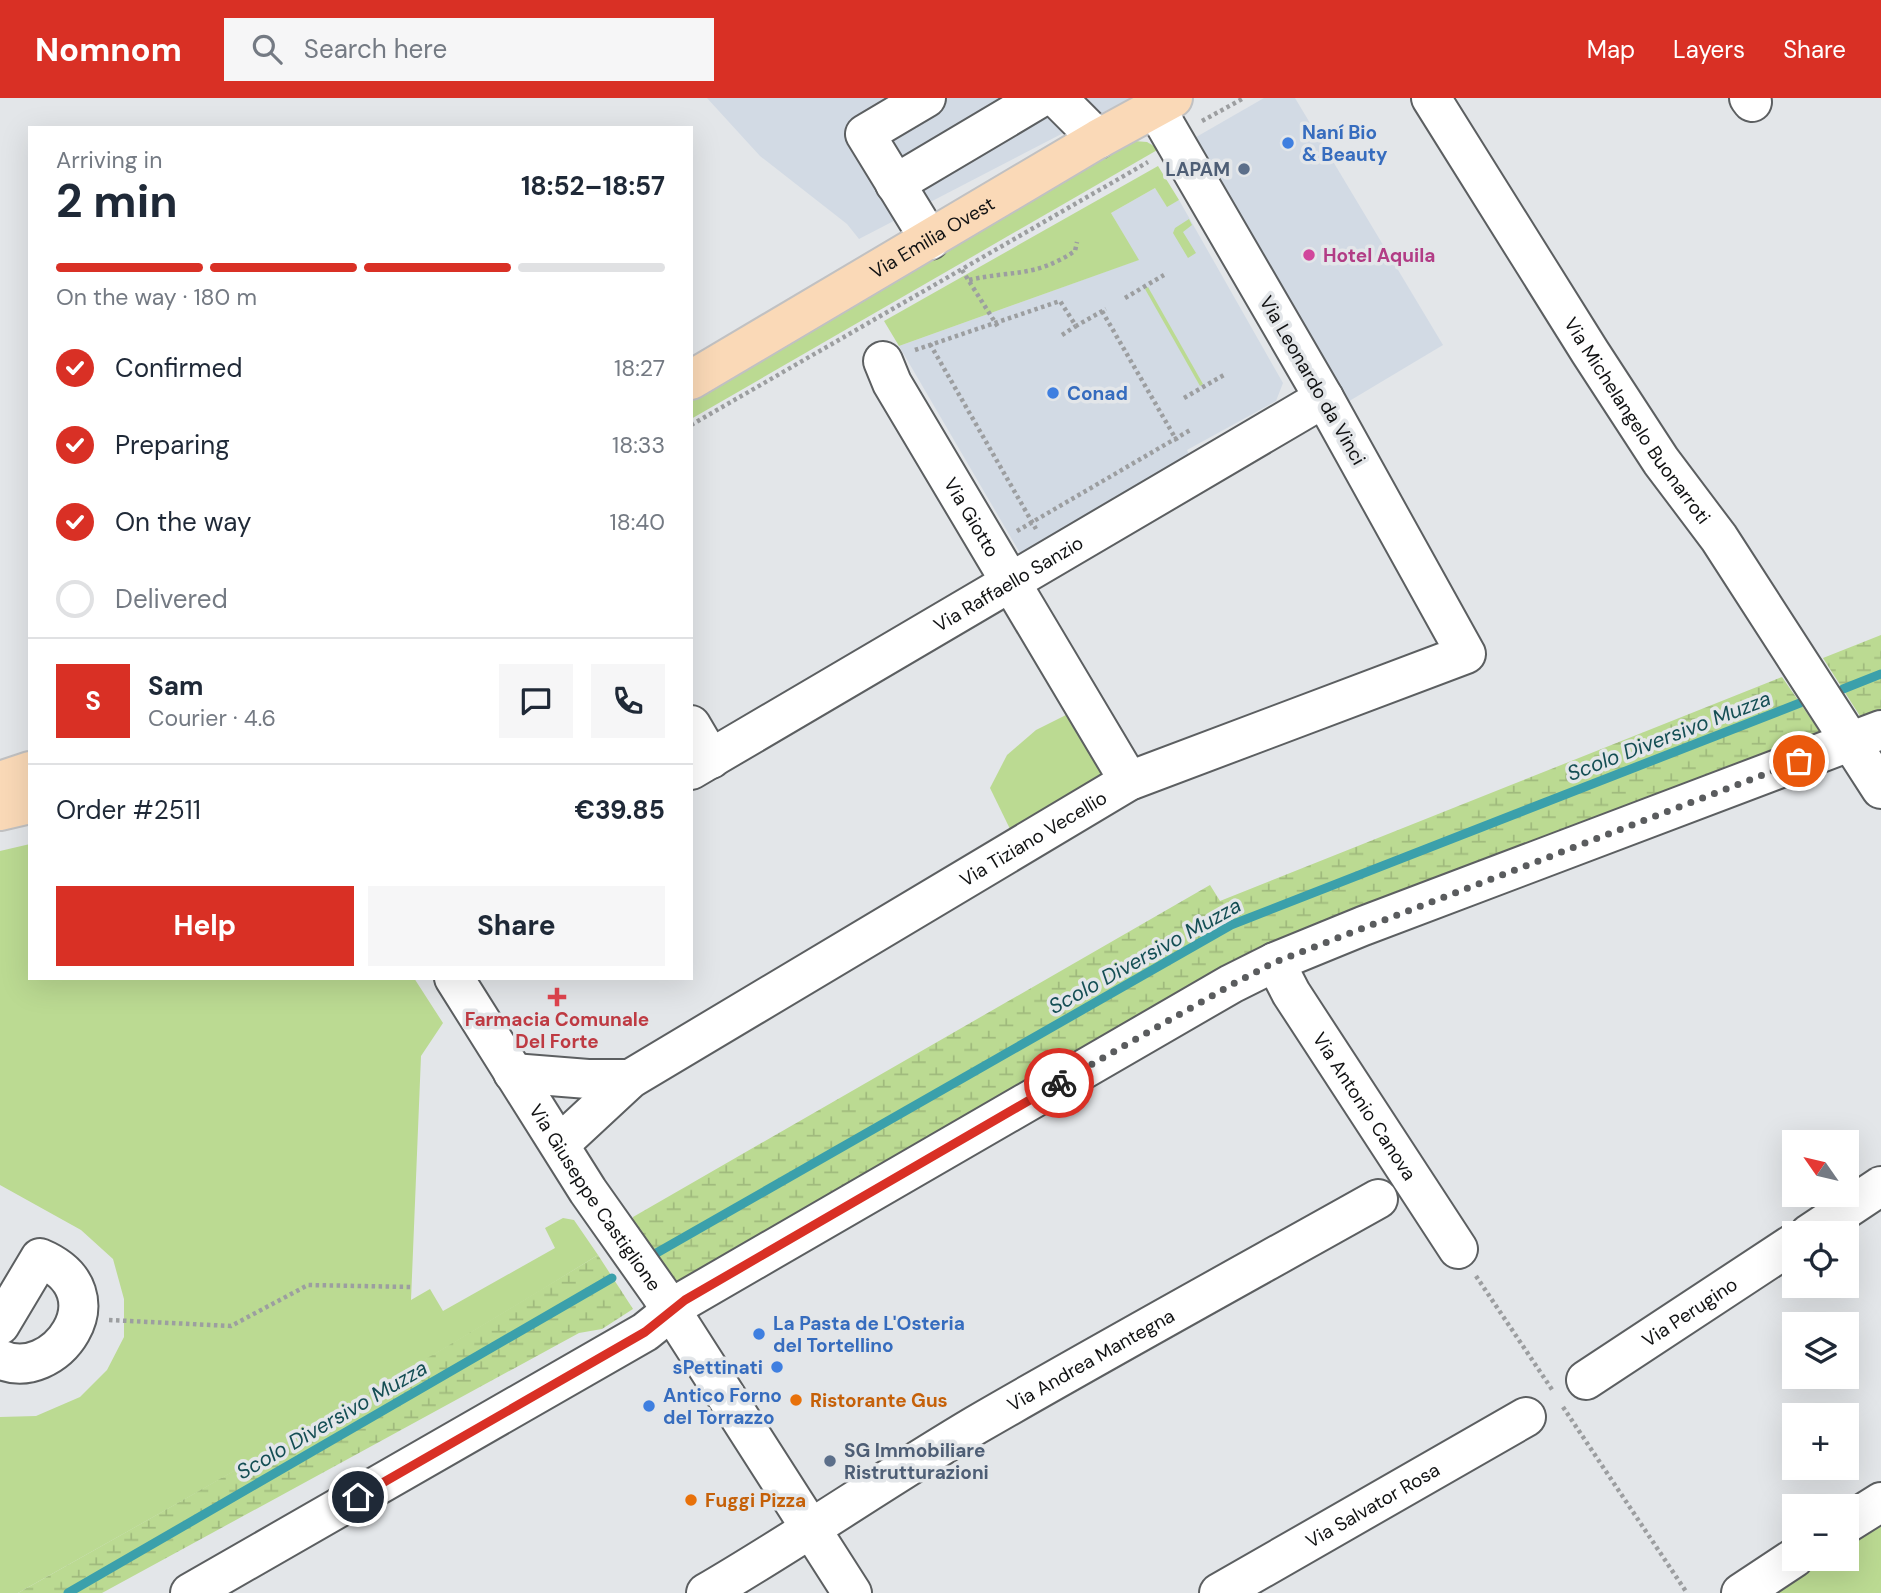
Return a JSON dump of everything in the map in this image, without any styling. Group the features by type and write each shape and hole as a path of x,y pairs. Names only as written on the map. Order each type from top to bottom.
{"main road":[{"name":"Via Emilia Ovest","path":"693,379 1098,139 1177,109"},
{"path":"0,781 28,772"},
{"path":"0,811 28,804"}],"street":[{"path":"926,98 865,134 930,240"},
{"path":"895,184 1040,98"},
{"path":"1057,98 1098,139"},
{"name":"Via Michelangelo Buonarroti","path":"1431,98 1597,363 1661,461 1719,538 1792,654 1866,735 1881,789"},
{"name":"Via Leonardo da Vinci","path":"1177,109 1324,398 1466,654"},
{"name":"Via Giotto","path":"883,361 892,383 1129,781"},
{"name":"Via Raffaello Sanzio","path":"701,764 1324,398"},
{"name":"Via Tiziano Vecellio","path":"560,1144 630,1079 1129,781 1466,654"},
{"path":"693,733 701,764"},
{"path":"190,1593 645,1332 670,1311 777,1246 1159,1025 1275,962 1866,735"},
{"name":"Via Antonio Canova","path":"1275,962 1291,993 1458,1249"},
{"name":"Via Giuseppe Castiglione","path":"455,980 588,1191 670,1311 852,1593"},
{"path":"513,1073 588,1079 630,1079"},
{"path":"536,1108 588,1079"},
{"path":"1828,1221 1881,1186"},
{"name":"Via Andrea Mantegna","path":"706,1593 978,1424 1378,1199"},
{"name":"Via Perugino","path":"1586,1380 1782,1252"},
{"path":"40,1258 57,1265 73,1282 80,1309 77,1318 71,1334 51,1353 34,1361 9,1363 1,1354 40,1258"},
{"name":"Via Salvator Rosa","path":"1219,1593 1526,1418"},
{"path":"1859,1516 1881,1502"},
{"path":"1741,1593 1782,1567"}],"path":[{"path":"1177,109 1244,98"},
{"path":"693,424 1156,158"},
{"path":"969,280 1037,271 1060,262 1075,251 1077,243"},
{"path":"962,270 996,325"},
{"path":"1125,298 1164,275"},
{"path":"883,361 996,325 1060,301 1076,326"},
{"path":"1062,335 1104,310 1196,473"},
{"path":"930,344 1052,556"},
{"path":"1184,398 1224,376"},
{"path":"989,547 1192,429"},
{"path":"1458,1249 1687,1593"},
{"path":"77,1318 231,1326 308,1285 412,1286"}],"shaded area":[{"path":"707,98 1131,98 859,239 847,224 760,156"},
{"path":"1264,98 1295,98 1443,345 1346,403 1191,140"},
{"path":"1155,188 1167,206 1179,200 1283,383 1276,401 1187,450 1189,455 1027,555 1020,553 899,346 1138,260 1111,213"}],"green space":[{"path":"1134,141 1147,142 1159,149 693,418 693,398"},
{"path":"1158,166 1179,200 1167,207 1155,188 1111,213 1139,260 899,346 884,321"},
{"path":"1189,219 1192,225 1183,232 1196,253 1188,258 1173,233 1175,228"},
{"path":"1148,287 1203,384 1200,386 1145,289"},
{"path":"1881,635 1881,718 1865,724 1823,658"},
{"path":"1782,677 1825,739 1808,746 1786,745 1692,780 1694,791 1256,949 674,1286 634,1226 633,1217 1210,885 1220,901"},
{"path":"1066,715 1102,775 1010,829 990,788 1007,755 1036,730"},
{"path":"28,844 28,980 415,980 443,1023 421,1056 411,1300 430,1289 443,1311 555,1248 545,1228 563,1218 574,1220 598,1255 382,1385 18,1593 0,1593 0,1417 36,1416 80,1397 107,1370 124,1337 124,1299 113,1259 81,1230 0,1185 0,851"},
{"path":"598,1255 633,1309 602,1329 579,1333 102,1593 18,1593 310,1427"},
{"path":"1881,1516 1881,1593 1763,1593 1797,1571 1859,1571 1859,1530"}],"waterway":[{"name":"Scolo Diversivo Muzza","path":"1843,689 1881,674"},
{"name":"Scolo Diversivo Muzza","path":"653,1255 1231,925 1800,703"},
{"name":"Scolo Diversivo Muzza","path":"68,1593 612,1278"}],"way so far":[{"path":"1059,1083 1275,962 1799,761"}],"place":[{"name":"Naní Bio & Beauty","path":"1288,143"},
{"name":"LAPAM","path":"1244,169"},
{"name":"Hotel Aquila","path":"1309,255"},
{"name":"Conad","path":"1053,393"},
{"name":"Farmacia Comunale Del Forte","path":"557,997"},
{"name":"La Pasta de L'Osteria del Tortellino","path":"759,1334"},
{"name":"sPettinati","path":"777,1367"},
{"name":"Ristorante Gus","path":"796,1400"},
{"name":"Antico Forno del Torrazzo","path":"649,1406"},
{"name":"SG Immobiliare Ristrutturazioni","path":"830,1461"},
{"name":"Fuggi Pizza","path":"691,1500"}],"route":[{"path":"358,1497 645,1332 685,1300 1059,1083"}]}
